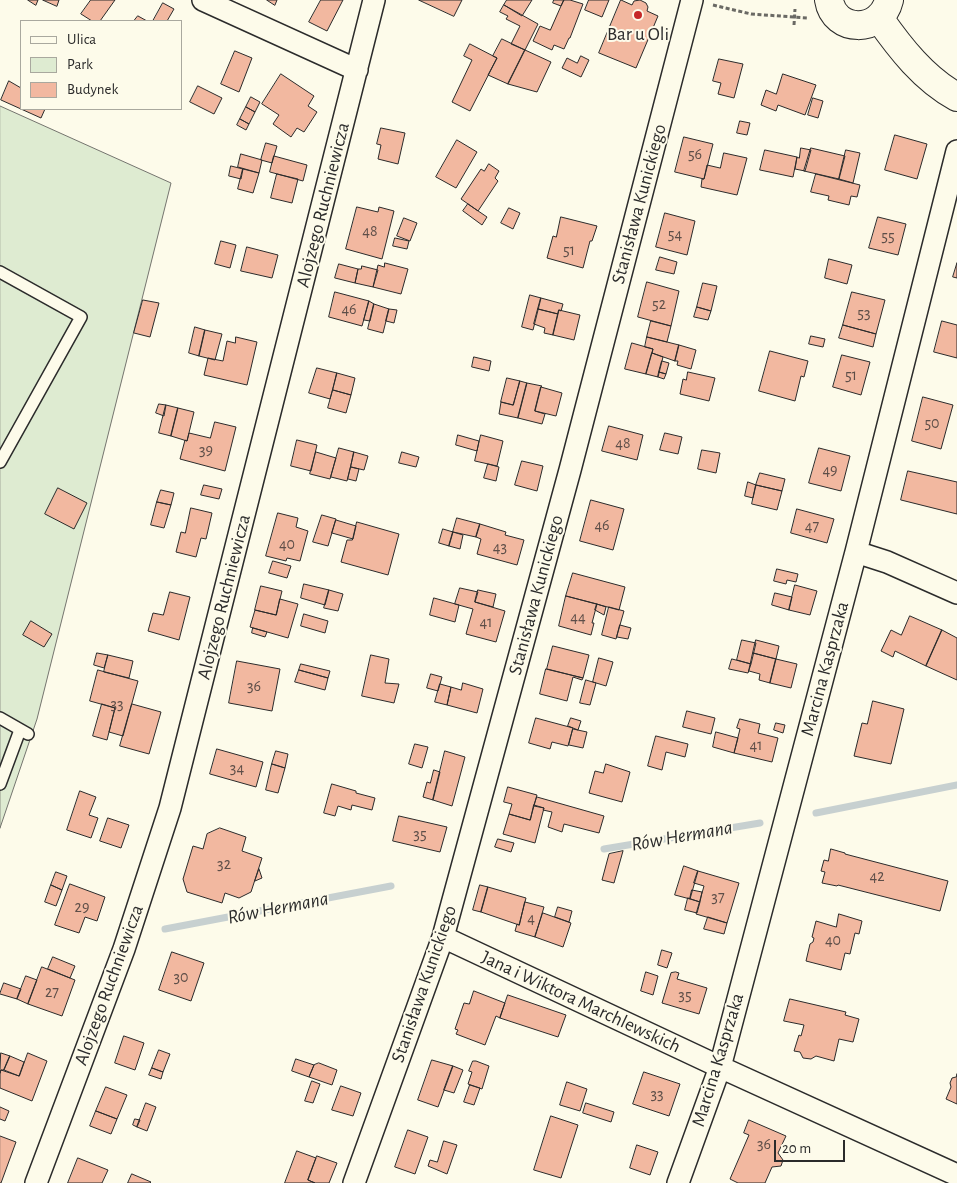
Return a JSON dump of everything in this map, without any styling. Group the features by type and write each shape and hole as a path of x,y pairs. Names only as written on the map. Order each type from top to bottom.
{"street":[{"path":"203,0 357,70"},
{"name":"Alojzego Ruchniewicza","path":"36,1183 124,949 170,808 374,0"},
{"name":"Stanisława Kunickiego","path":"354,1183 443,937 570,470 692,0"},
{"path":"830,0 835,13 842,20 852,25 862,26 871,23 884,9 899,46 930,79 957,98"},
{"name":"Marcina Kasprzaka","path":"678,1183 720,1067 856,552 957,151"},
{"path":"856,552 887,562 957,593"},
{"name":"Jana i Wiktora Marchlewskich","path":"443,937 720,1067 957,1175"}],"lane":[{"path":"0,272 81,316 0,462"},
{"path":"0,718 24,732 0,784"}],"path":[{"path":"794,9 794,25"}],"green space":[{"path":"0,106 171,183 37,719 0,828"}],"building":[{"path":"28,0 38,0 36,5"},
{"path":"43,0 59,0 57,6"},
{"path":"91,0 115,0 101,20 90,20 81,14"},
{"path":"267,0 277,0 275,5"},
{"path":"321,0 343,0 327,31 309,22"},
{"path":"419,0 462,0 454,16"},
{"path":"507,0 532,0 522,16 504,5"},
{"path":"554,0 564,0 561,6 553,3"},
{"path":"564,0 583,4 564,49 554,45 552,50 533,41 540,26 550,30"},
{"path":"589,0 609,0 602,17 585,10"},
{"path":"621,0 632,5 634,1 640,0 646,3 647,11 658,16 636,68 599,53"},
{"path":"163,3 174,9 168,20 154,20"},
{"path":"504,5 538,24 525,50 511,44 520,26 506,19 508,16 500,12"},
{"path":"138,16 145,20 135,20"},
{"path":"502,39 525,50 508,84 488,75 497,58 493,56"},
{"path":"470,44 497,58 470,111 452,102 472,60 464,56"},
{"path":"525,50 551,62 537,92 508,84"},
{"path":"235,51 252,58 239,92 221,84"},
{"path":"581,56 589,60 581,77 562,68 567,58 577,63"},
{"path":"719,59 743,64 734,98 718,94 721,83 713,81"},
{"path":"281,74 314,96 308,106 317,112 304,132 297,128 291,137 273,124 279,115 262,104"},
{"path":"783,74 816,85 805,115 778,105 776,111 761,105 766,90 776,94"},
{"path":"9,81 20,87 20,109 1,100"},
{"path":"198,86 222,98 214,114 190,102"},
{"path":"251,97 260,102 255,112 246,107"},
{"path":"813,98 823,101 818,118 808,115"},
{"path":"246,107 255,112 249,124 240,119"},
{"path":"23,110 45,110 41,118"},
{"path":"240,119 249,124 246,130 237,125"},
{"path":"740,121 750,123 747,135 737,133"},
{"path":"381,128 405,133 398,164 378,159 381,145 377,144"},
{"path":"895,135 927,144 917,179 885,170"},
{"path":"684,137 713,144 704,179 675,172"},
{"path":"457,140 477,152 456,188 436,177"},
{"path":"266,143 277,146 272,163 261,160"},
{"path":"801,148 811,150 805,171 795,169"},
{"path":"811,148 845,156 839,179 804,171"},
{"path":"765,150 797,157 793,177 760,170"},
{"path":"846,150 860,153 853,183 839,179"},
{"path":"724,153 747,158 737,195 701,187 707,165 720,168"},
{"path":"241,154 262,160 259,173 238,167"},
{"path":"274,156 307,165 303,181 270,172"},
{"path":"489,164 499,171 495,178 498,181 478,211 461,199 481,169 484,171"},
{"path":"231,166 243,169 241,179 229,176"},
{"path":"243,169 259,173 253,193 238,189"},
{"path":"277,174 298,179 292,203 271,198"},
{"path":"816,174 860,185 857,197 851,196 849,205 828,200 829,196 811,192"},
{"path":"468,204 487,217 482,225 463,211"},
{"path":"357,207 378,212 379,207 394,211 382,259 346,249"},
{"path":"509,208 520,213 513,229 501,223"},
{"path":"665,213 695,221 687,255 656,247"},
{"path":"561,217 597,226 592,241 590,241 583,268 547,258 553,236 556,237"},
{"path":"878,217 906,224 898,255 869,248"},
{"path":"404,218 417,223 410,241 397,236"},
{"path":"395,238 409,241 407,249 393,246"},
{"path":"221,241 236,245 230,268 215,264"},
{"path":"247,247 278,255 272,278 241,271"},
{"path":"660,257 677,262 674,274 656,270"},
{"path":"829,259 852,265 847,284 825,278"},
{"path":"385,263 408,269 401,294 373,287 378,265 384,267"},
{"path":"957,263 957,278 953,277"},
{"path":"339,264 358,269 355,283 335,278"},
{"path":"362,266 378,270 373,287 355,283 358,269 361,269"},
{"path":"647,282 679,291 671,326 638,317"},
{"path":"703,283 717,286 711,311 697,307"},
{"path":"335,292 369,301 362,326 329,317"},
{"path":"852,292 885,300 876,334 843,325"},
{"path":"530,295 541,298 533,330 522,327"},
{"path":"541,298 563,304 561,311 559,310 558,314 538,309"},
{"path":"143,300 159,303 150,337 134,333"},
{"path":"369,301 374,304 370,321 364,320"},
{"path":"374,304 389,309 383,333 368,329"},
{"path":"697,307 711,311 708,320 694,317"},
{"path":"389,309 397,310 394,323 386,321"},
{"path":"538,309 558,314 553,335 544,333 545,328 534,324"},
{"path":"559,310 580,315 574,340 553,335"},
{"path":"651,321 671,326 667,342 647,337"},
{"path":"942,321 957,325 957,358 934,352"},
{"path":"843,325 876,334 873,347 839,338"},
{"path":"195,327 205,330 199,356 189,353"},
{"path":"205,330 222,334 215,360 199,356"},
{"path":"811,336 825,339 823,347 809,344"},
{"path":"236,337 257,342 247,385 204,375 208,358 223,361 227,341 235,343"},
{"path":"647,337 679,345 675,361 652,353 653,349 645,347"},
{"path":"632,343 653,349 646,374 625,369"},
{"path":"679,345 696,350 691,369 677,365 678,361 675,361"},
{"path":"770,351 808,361 804,377 801,376 795,401 759,391"},
{"path":"652,353 663,357 658,377 646,374"},
{"path":"842,355 870,362 861,395 833,387"},
{"path":"474,357 491,361 489,371 472,367"},
{"path":"662,361 669,363 666,374 659,372"},
{"path":"317,368 337,373 330,399 309,393"},
{"path":"659,372 666,374 664,379 658,377"},
{"path":"688,372 715,378 709,401 680,394 683,379 686,380"},
{"path":"337,373 355,378 351,395 333,390"},
{"path":"507,378 520,381 513,405 501,402"},
{"path":"520,381 527,383 518,418 499,414 501,402 513,405"},
{"path":"527,383 542,386 535,411 545,414 542,424 518,418"},
{"path":"541,387 562,393 556,416 535,411"},
{"path":"333,390 351,395 346,413 328,408"},
{"path":"923,397 953,405 941,449 912,441"},
{"path":"159,404 166,405 164,416 156,413"},
{"path":"166,405 178,408 171,436 159,433"},
{"path":"178,408 194,412 187,441 171,436"},
{"path":"215,422 236,427 225,471 180,459 189,433 210,438"},
{"path":"609,426 643,435 637,460 602,451"},
{"path":"665,433 682,437 678,454 660,450"},
{"path":"458,435 479,441 477,451 456,445"},
{"path":"481,435 503,441 497,466 475,461"},
{"path":"297,440 317,445 311,471 291,466"},
{"path":"339,448 354,452 347,481 331,477"},
{"path":"819,448 850,456 841,491 809,483"},
{"path":"702,450 720,453 716,473 698,469"},
{"path":"316,452 336,458 330,479 310,474"},
{"path":"354,452 368,456 364,470 351,467"},
{"path":"402,452 419,457 416,467 399,463"},
{"path":"522,461 543,466 537,491 515,485"},
{"path":"488,464 499,467 496,481 484,478"},
{"path":"351,467 359,469 356,481 348,479"},
{"path":"908,471 957,482 957,514 901,500"},
{"path":"760,473 785,479 782,491 756,485"},
{"path":"748,482 756,485 753,498 745,496"},
{"path":"204,485 222,489 219,499 201,495"},
{"path":"756,485 782,491 777,510 752,504"},
{"path":"58,488 87,503 74,529 45,514"},
{"path":"161,490 174,493 171,505 157,502"},
{"path":"591,500 624,509 613,550 580,541"},
{"path":"157,502 171,505 164,528 151,525"},
{"path":"191,508 212,513 206,539 201,538 196,557 176,552 181,532 185,533"},
{"path":"797,509 834,519 827,543 791,533"},
{"path":"278,513 298,518 296,527 308,531 300,561 287,558 286,561 266,556"},
{"path":"322,515 336,519 328,546 313,542"},
{"path":"457,518 480,524 476,537 453,532"},
{"path":"336,520 356,526 353,539 332,533"},
{"path":"357,522 399,534 388,575 341,562 347,540 352,540"},
{"path":"480,524 506,532 505,535 524,540 517,565 477,554 481,539 476,537"},
{"path":"443,529 453,532 449,546 439,543"},
{"path":"453,532 463,535 460,549 449,546"},
{"path":"273,561 291,566 287,578 269,573"},
{"path":"777,569 798,574 796,582 787,580 786,584 774,581"},
{"path":"573,573 625,587 619,610 566,596"},
{"path":"304,584 329,590 325,605 301,598"},
{"path":"795,585 817,591 810,615 789,610"},
{"path":"261,586 282,591 276,615 255,610"},
{"path":"460,588 478,592 475,602 505,611 496,642 466,634 473,609 455,604"},
{"path":"329,590 343,594 338,611 324,608"},
{"path":"478,590 496,594 493,607 475,602"},
{"path":"170,592 190,597 179,640 148,631 153,613 163,615"},
{"path":"775,593 792,597 789,610 772,605"},
{"path":"566,596 597,604 591,635 559,626"},
{"path":"434,598 459,605 455,622 430,615"},
{"path":"280,599 298,604 288,638 250,627 255,610 276,615"},
{"path":"597,604 606,607 604,615 595,610"},
{"path":"609,607 624,611 616,639 602,635"},
{"path":"304,614 328,621 325,633 301,626"},
{"path":"910,616 942,630 926,666 895,651 893,657 881,651 891,630 901,635"},
{"path":"31,621 52,634 44,647 23,635"},
{"path":"620,625 631,628 628,639 617,637"},
{"path":"253,628 267,632 265,637 252,633"},
{"path":"942,630 957,638 957,680 926,666"},
{"path":"742,640 756,643 751,664 737,660"},
{"path":"756,640 779,646 776,659 753,653"},
{"path":"553,646 589,655 583,678 547,669"},
{"path":"97,653 108,655 104,668 94,665"},
{"path":"753,653 776,659 770,683 759,680 760,674 749,671"},
{"path":"108,655 133,661 129,678 104,672"},
{"path":"371,655 389,659 385,683 399,684 394,703 362,696"},
{"path":"599,658 613,662 606,686 593,682"},
{"path":"732,659 751,664 748,673 729,669"},
{"path":"776,659 797,664 791,688 770,683"},
{"path":"237,661 280,669 272,711 229,703"},
{"path":"301,664 330,671 328,678 299,670"},
{"path":"546,669 583,678 582,680 573,677 567,701 540,694"},
{"path":"98,670 138,681 123,736 109,732 115,708 90,701"},
{"path":"299,670 328,678 325,690 295,682"},
{"path":"431,674 442,677 438,691 427,688"},
{"path":"586,680 596,683 590,705 580,703"},
{"path":"463,683 483,689 477,713 447,705 451,687 461,690"},
{"path":"440,684 451,687 447,705 435,702"},
{"path":"873,701 904,709 891,764 854,756 862,723 867,724"},
{"path":"102,704 115,708 107,740 93,736"},
{"path":"132,704 161,712 149,754 120,746"},
{"path":"687,711 715,718 711,734 683,727"},
{"path":"536,718 573,728 568,746 552,742 550,749 529,743"},
{"path":"571,718 581,721 578,730 568,726"},
{"path":"740,719 760,724 758,733 778,738 772,762 734,753 740,729 737,728"},
{"path":"776,723 785,725 783,733 774,730"},
{"path":"573,729 587,732 583,748 569,745"},
{"path":"716,732 738,738 734,753 713,747"},
{"path":"656,736 688,744 685,757 666,752 662,770 648,766"},
{"path":"415,744 428,747 422,768 409,764"},
{"path":"217,749 263,762 256,787 210,774"},
{"path":"276,751 288,754 285,768 272,764"},
{"path":"445,751 465,757 452,806 433,800"},
{"path":"272,764 285,768 278,793 266,790"},
{"path":"606,764 630,772 622,802 589,793 595,771 603,773"},
{"path":"434,770 440,772 433,800 423,797 427,782 430,783"},
{"path":"332,784 375,798 372,810 352,805 351,810 338,806 335,816 324,813"},
{"path":"508,787 537,795 530,820 509,814 512,804 504,802"},
{"path":"80,791 96,797 89,815 98,818 91,838 67,830"},
{"path":"537,797 604,816 599,833 564,824 562,832 548,827 552,812 534,806"},
{"path":"534,805 544,808 535,843 503,834 509,814 530,820"},
{"path":"399,816 447,827 440,852 393,841"},
{"path":"108,818 129,825 121,848 100,841"},
{"path":"220,828 246,837 242,851 262,858 251,892 239,898 225,893 222,903 187,892 183,879 193,846 203,849 207,834"},
{"path":"498,839 514,843 511,852 495,847"},
{"path":"831,849 948,881 940,911 838,885 822,883 825,872 821,871 824,860 828,861"},
{"path":"623,851 614,883 602,880 609,854"},
{"path":"684,866 698,871 690,899 675,895"},
{"path":"259,869 262,878 255,881"},
{"path":"698,871 739,883 727,923 696,914 704,886 694,883"},
{"path":"56,872 67,876 62,890 51,885"},
{"path":"70,884 105,897 97,921 85,917 79,933 55,925"},
{"path":"51,885 62,890 56,906 45,902"},
{"path":"480,885 488,887 481,912 473,910"},
{"path":"488,887 526,898 519,925 481,912"},
{"path":"692,890 702,892 700,902 690,899"},
{"path":"688,898 700,902 697,913 685,910"},
{"path":"525,902 544,907 535,937 515,931 517,924 519,925"},
{"path":"558,907 572,911 569,922 555,917"},
{"path":"543,913 571,923 563,947 535,937"},
{"path":"839,914 862,921 859,934 855,933 850,954 845,953 841,970 806,961 810,944 814,938 812,937 816,921 836,927"},
{"path":"708,917 727,923 724,934 704,929"},
{"path":"662,950 672,953 667,968 658,965"},
{"path":"172,952 204,963 191,1001 159,990"},
{"path":"53,957 75,966 70,978 48,969"},
{"path":"42,967 75,980 62,1016 28,1004"},
{"path":"646,972 658,976 653,995 641,991"},
{"path":"671,973 679,973 677,979 707,988 699,1014 662,1003"},
{"path":"26,976 37,980 28,1004 17,999"},
{"path":"4,983 21,989 17,999 0,994"},
{"path":"474,991 505,1003 500,1018 496,1016 485,1045 456,1034 458,1030 455,1029 464,1003 469,1004"},
{"path":"508,995 566,1015 558,1037 500,1018"},
{"path":"790,999 846,1012 845,1015 859,1019 853,1042 839,1039 834,1061 816,1056 811,1059 803,1058 800,1052 794,1051 804,1025 784,1021"},
{"path":"124,1036 144,1043 135,1070 115,1063"},
{"path":"159,1050 170,1054 163,1072 152,1068"},
{"path":"1,1053 10,1056 4,1070 1,1070 0,1073"},
{"path":"28,1053 47,1061 32,1101 0,1088 1,1070 19,1076"},
{"path":"10,1056 24,1062 19,1076 4,1070"},
{"path":"296,1059 314,1065 309,1077 292,1071"},
{"path":"432,1060 453,1066 438,1107 418,1100"},
{"path":"473,1061 489,1066 482,1089 468,1084 472,1072 469,1071"},
{"path":"319,1063 337,1070 332,1085 309,1077 314,1065"},
{"path":"453,1066 463,1070 454,1093 444,1090"},
{"path":"152,1068 163,1072 161,1079 149,1075"},
{"path":"644,1072 680,1084 669,1116 633,1104"},
{"path":"957,1074 957,1104 946,1099 951,1087 952,1078 956,1077"},
{"path":"312,1081 320,1084 313,1103 305,1101"},
{"path":"567,1082 587,1089 580,1111 560,1105"},
{"path":"470,1085 480,1088 474,1105 464,1102"},
{"path":"341,1086 361,1093 353,1116 332,1110"},
{"path":"106,1087 127,1095 117,1119 96,1111"},
{"path":"146,1103 156,1107 147,1131 137,1127"},
{"path":"586,1103 614,1112 611,1122 583,1113"},
{"path":"0,1107 9,1111 5,1121 0,1119"},
{"path":"96,1111 117,1119 111,1134 90,1126"},
{"path":"551,1116 578,1125 561,1178 534,1170"},
{"path":"135,1119 140,1120 137,1127 133,1125"},
{"path":"749,1120 786,1136 778,1153 783,1160 781,1166 772,1167 765,1183 738,1183 730,1179 749,1135 744,1133"},
{"path":"408,1130 428,1137 415,1174 395,1167"},
{"path":"0,1136 16,1142 1,1183 0,1183"},
{"path":"444,1141 457,1145 447,1174 428,1166 430,1160 437,1162"},
{"path":"637,1145 658,1152 650,1175 630,1168"},
{"path":"297,1151 316,1158 308,1180 315,1183 285,1183"},
{"path":"317,1156 337,1163 329,1183 315,1183 308,1180"},
{"path":"78,1158 108,1170 102,1183 68,1183"},
{"path":"132,1174 151,1182 128,1183"}],"waterway":[{"name":"Rów Hermana","path":"816,813 957,785"},
{"name":"Rów Hermana","path":"604,849 760,823"},
{"name":"Rów Hermana","path":"165,929 391,886"}],"place":[{"name":"Bar u Oli","path":"638,15"}]}
